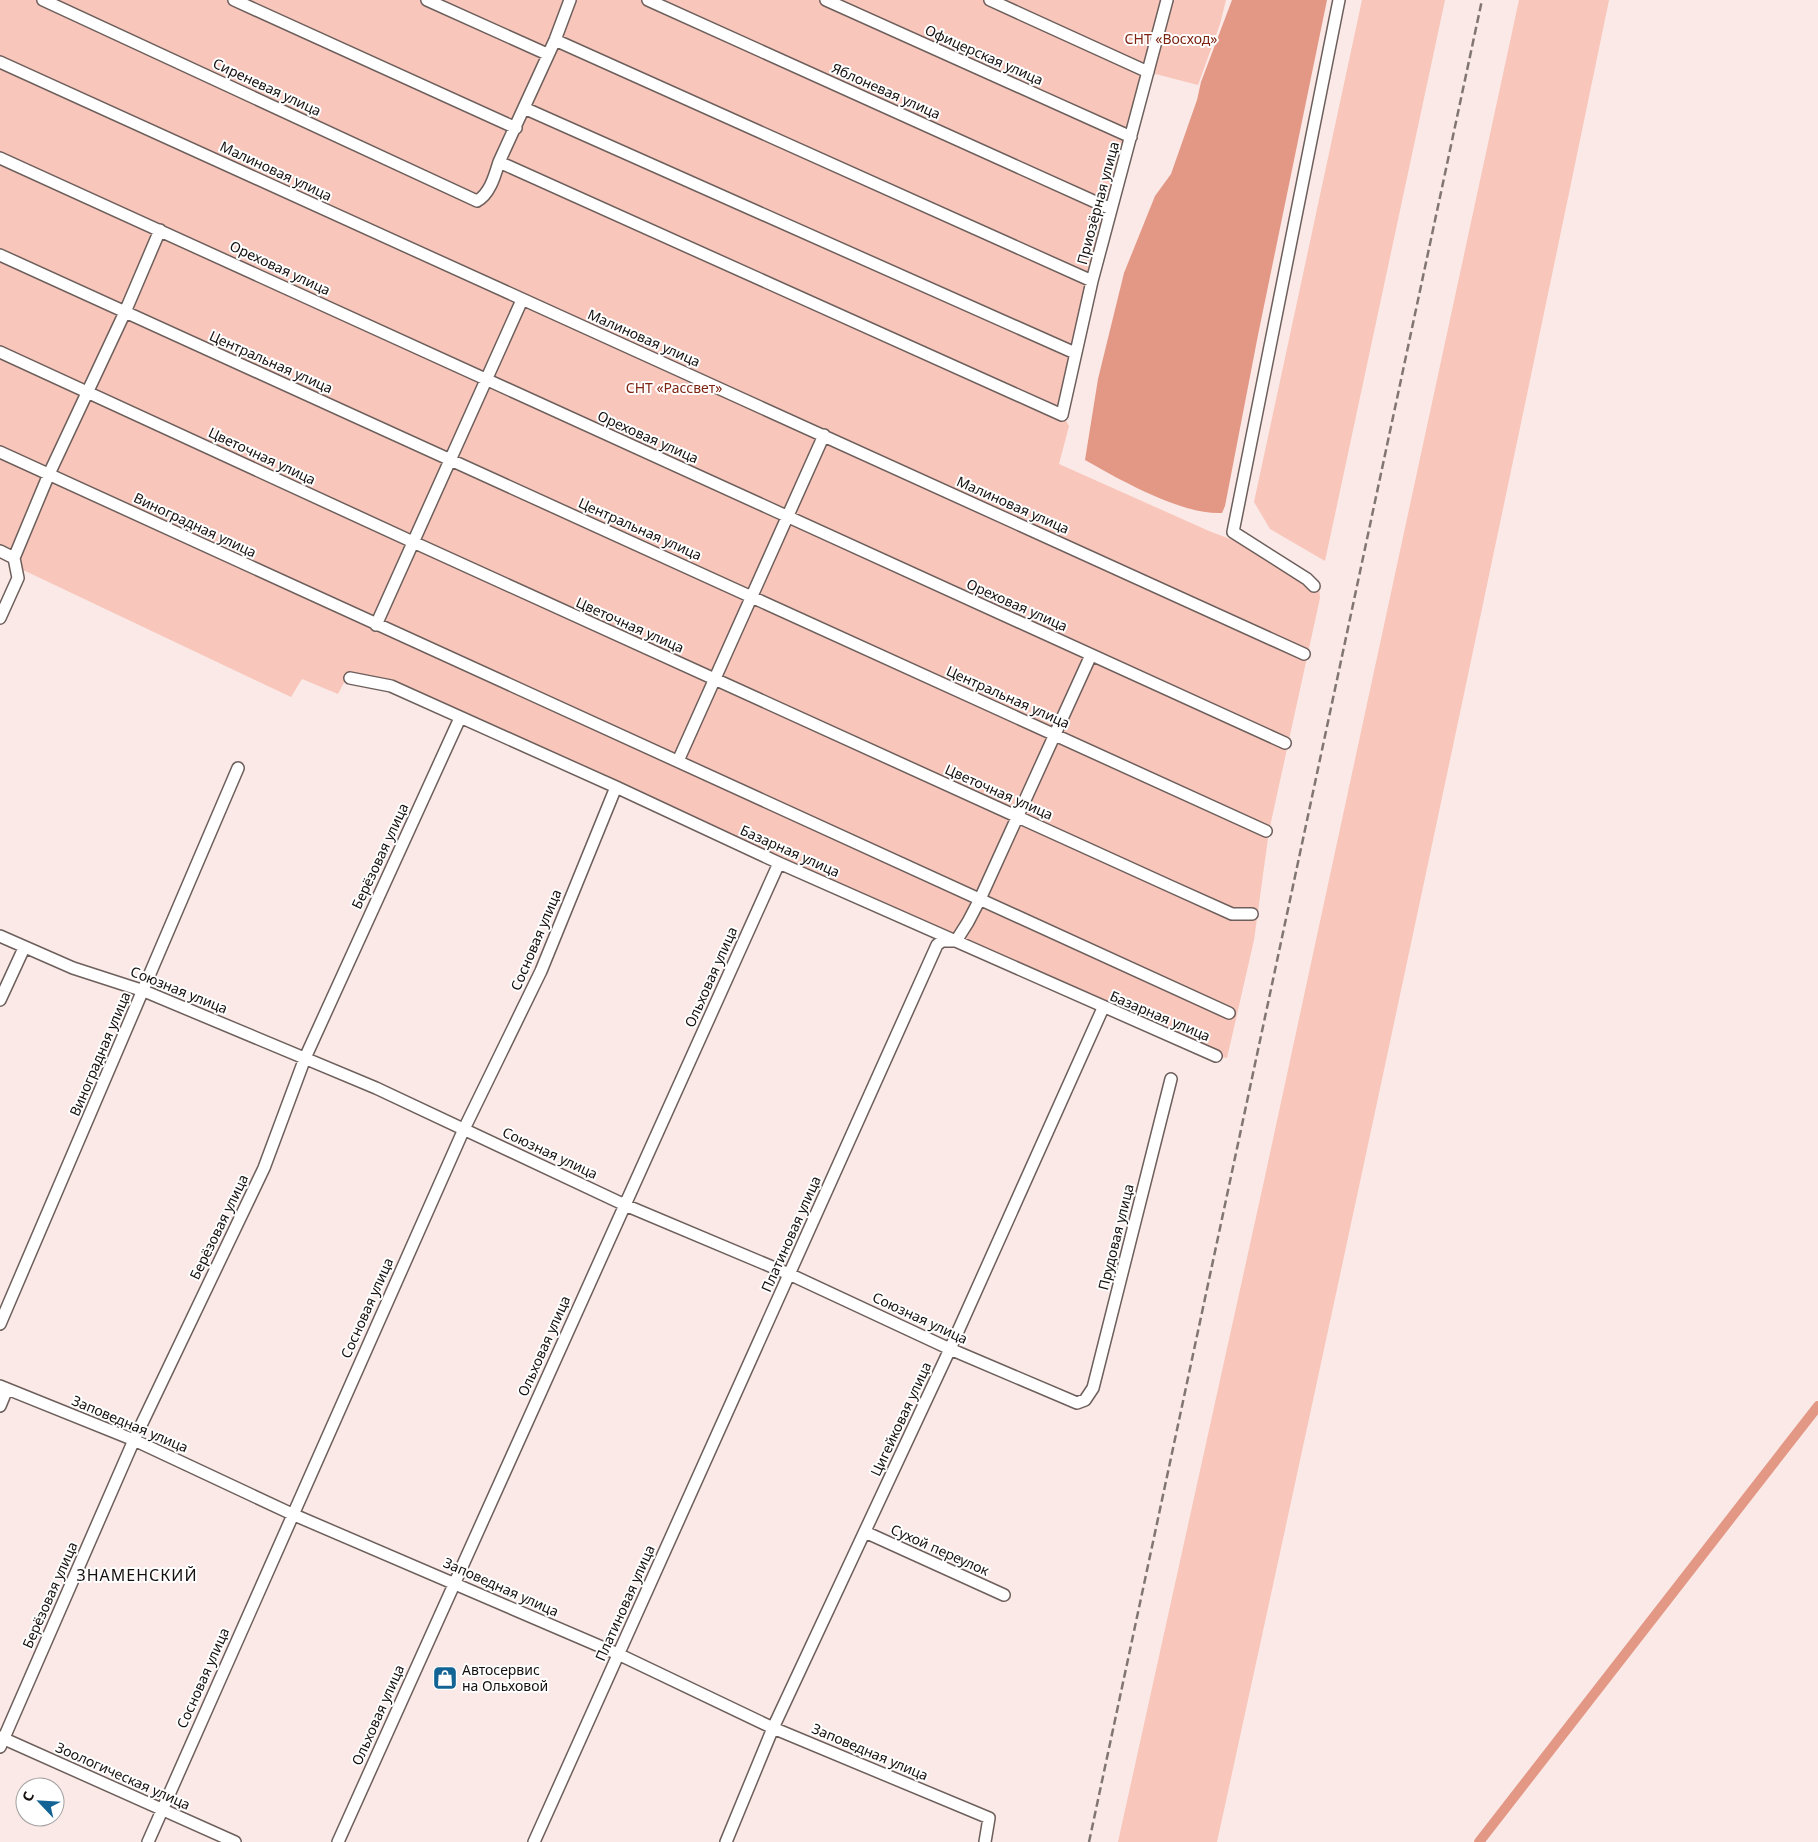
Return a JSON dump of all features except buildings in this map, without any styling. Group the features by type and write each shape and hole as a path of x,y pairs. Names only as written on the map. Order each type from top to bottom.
{"street":[{"name":"Сиреневая улица","path":"44,0 477,201 482,198 494,178 499,162"},
{"path":"234,0 516,128"},
{"path":"427,0 548,54"},
{"path":"499,162 555,40 570,0"},
{"name":"Яблоневая улица","path":"648,0 1111,209"},
{"name":"Офицерская улица","path":"826,0 1131,137"},
{"path":"990,0 1148,72"},
{"name":"Приозёрная улица","path":"499,162 1062,415 1092,281 1167,0"},
{"path":"1314,586 1307,579 1233,532 1338,0"},
{"path":"555,40 1092,281"},
{"name":"Малиновая улица","path":"0,62 1304,654"},
{"path":"524,108 1075,353"},
{"name":"Ореховая улица","path":"0,158 1285,743"},
{"path":"0,618 18,578 14,558 49,474 88,392 160,230"},
{"name":"Центральная улица","path":"0,255 1266,831"},
{"path":"376,625 522,300"},
{"name":"Цветочная улица","path":"0,352 1018,818 1232,914 1252,914"},
{"path":"678,761 824,435"},
{"name":"Виноградная улица","path":"0,452 1229,1013"},
{"path":"0,551 14,558"},
{"path":"956,941 980,899 1092,655"},
{"name":"Базарная улица","path":"350,678 390,686 616,787 779,863 1103,1008 1216,1056"},
{"name":"Берёзовая улица","path":"1,1741 134,1440 264,1168 305,1058 460,718"},
{"name":"Виноградная улица","path":"0,1324 238,768"},
{"name":"Сосновая улица","path":"148,1842 464,1129 541,971 616,787"},
{"name":"Ольховая улица","path":"338,1842 779,863"},
{"name":"Союзная улица","path":"0,936 73,968 144,991 383,1091 625,1205 789,1274 950,1349 1076,1403 1085,1400"},
{"name":"Платиновая улица","path":"534,1842 937,945 942,941 956,941"},
{"path":"0,1000 24,948"},
{"name":"Цигейковая улица","path":"726,1842 773,1728 950,1349 1103,1008"},
{"name":"Прудовая улица","path":"1085,1400 1093,1388 1171,1079"},
{"path":"0,1406 4,1387"},
{"name":"Заповедная улица","path":"4,1387 134,1440 292,1514 618,1654 773,1728 989,1818 985,1842"},
{"name":"Сухой переулок","path":"865,1532 1004,1595"},
{"name":"Зоологическая улица","path":"1,1741 235,1842"}],"green space":[{"name":"СНТ «Рассвет»","path":"0,0 1226,0 1220,24 1198,85 1148,72 1062,414 1069,426 1059,464 1209,531 1251,547 1319,588 1320,598 1269,831 1254,940 1227,1058 1216,1056 391,686 347,677 338,694 302,679 291,697 0,559"},
{"path":"1362,0 1445,0 1325,561 1270,529 1254,502"},
{"path":"1519,0 1609,0 1366,1152 1217,1842 1118,1842 1264,1181"}],"shaded area":[{"path":"1232,0 1327,0 1225,506 1222,513 1206,512 1170,502 1133,486 1085,460 1098,379 1124,273 1155,196 1171,174 1197,100 1201,82"}],"waterway":[{"path":"1479,1842 1818,1406"}],"railway":[{"path":"1089,1842 1482,0"}],"place":[{"name":"Автосервис на Ольховой","path":"445,1678"}],"district":[{"name":"ЗНАМЕНСКИЙ","path":"137,1575"}],"park label":[{"name":"СНТ «Восход»","path":"1171,39"}]}
